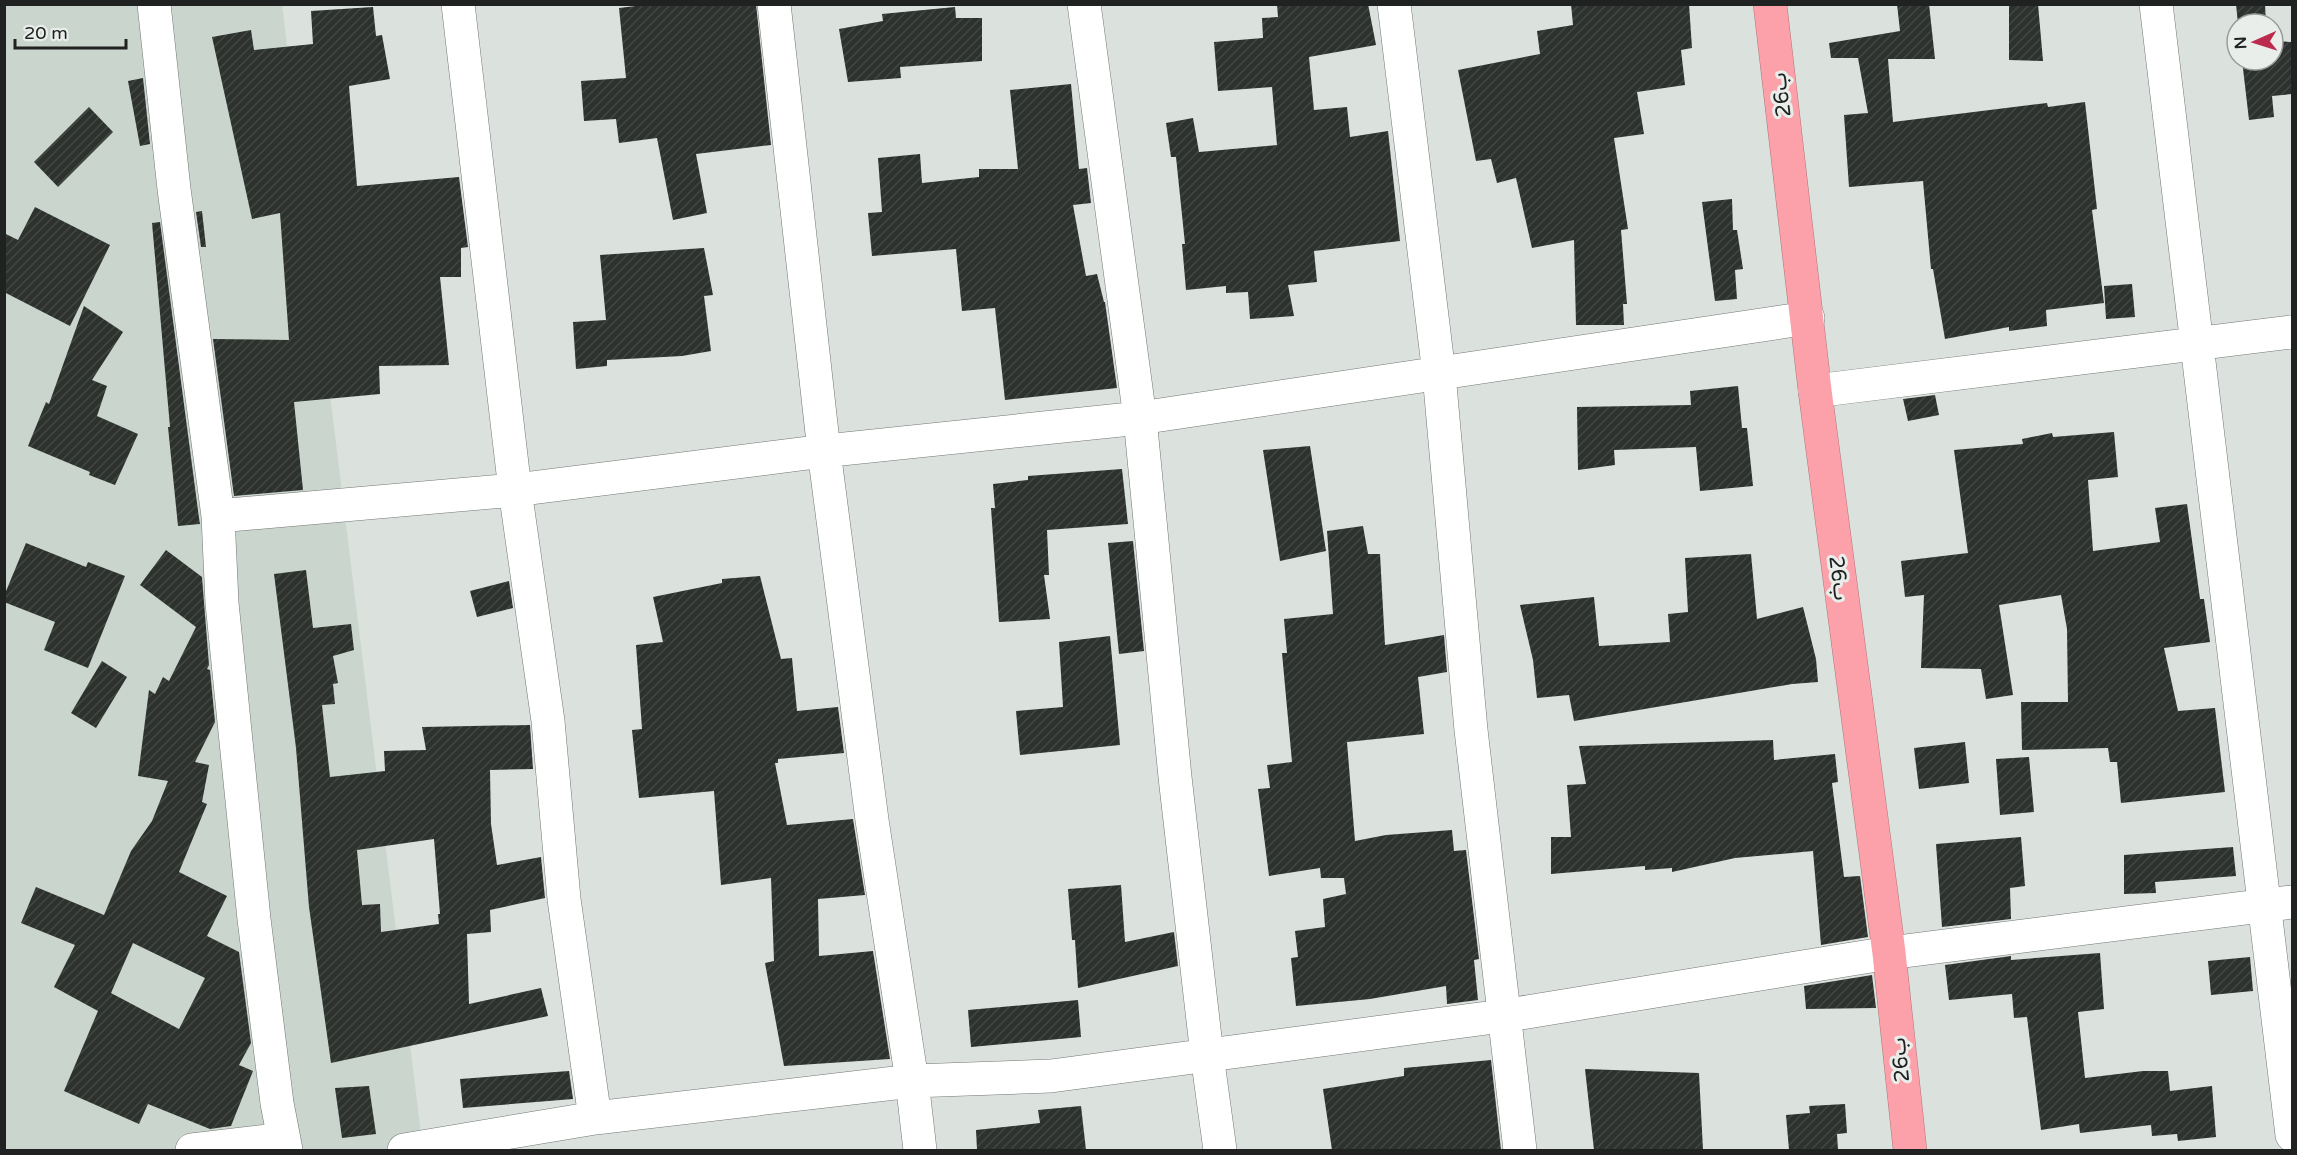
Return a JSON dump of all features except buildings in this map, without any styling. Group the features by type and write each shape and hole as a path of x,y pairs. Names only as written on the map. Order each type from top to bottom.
{"highway":[{"name":"26ب","path":"1770,4 1815,391 1889,953 1911,1150"}],"street":[{"path":"154,4 174,189 218,516 222,603 254,919 277,1103 285,1145 192,1150"},
{"path":"458,4 515,490 548,721 564,899 595,1118"},
{"path":"774,4 824,451 872,820 912,1082 920,1150"},
{"path":"1084,4 1140,418 1175,777 1220,1150"},
{"path":"1394,4 1439,374 1471,730 1520,1150"},
{"path":"2156,4 2196,344 2279,903 2292,1136"},
{"path":"218,516 515,490 824,451 1140,418 1808,318"},
{"path":"1815,391 2292,332"},
{"path":"404,1150 595,1118 912,1082 1051,1076 1503,1016 1889,953 2279,903"}],"shaded area":[{"path":"5,5 282,5 423,1150 5,1150"}]}
